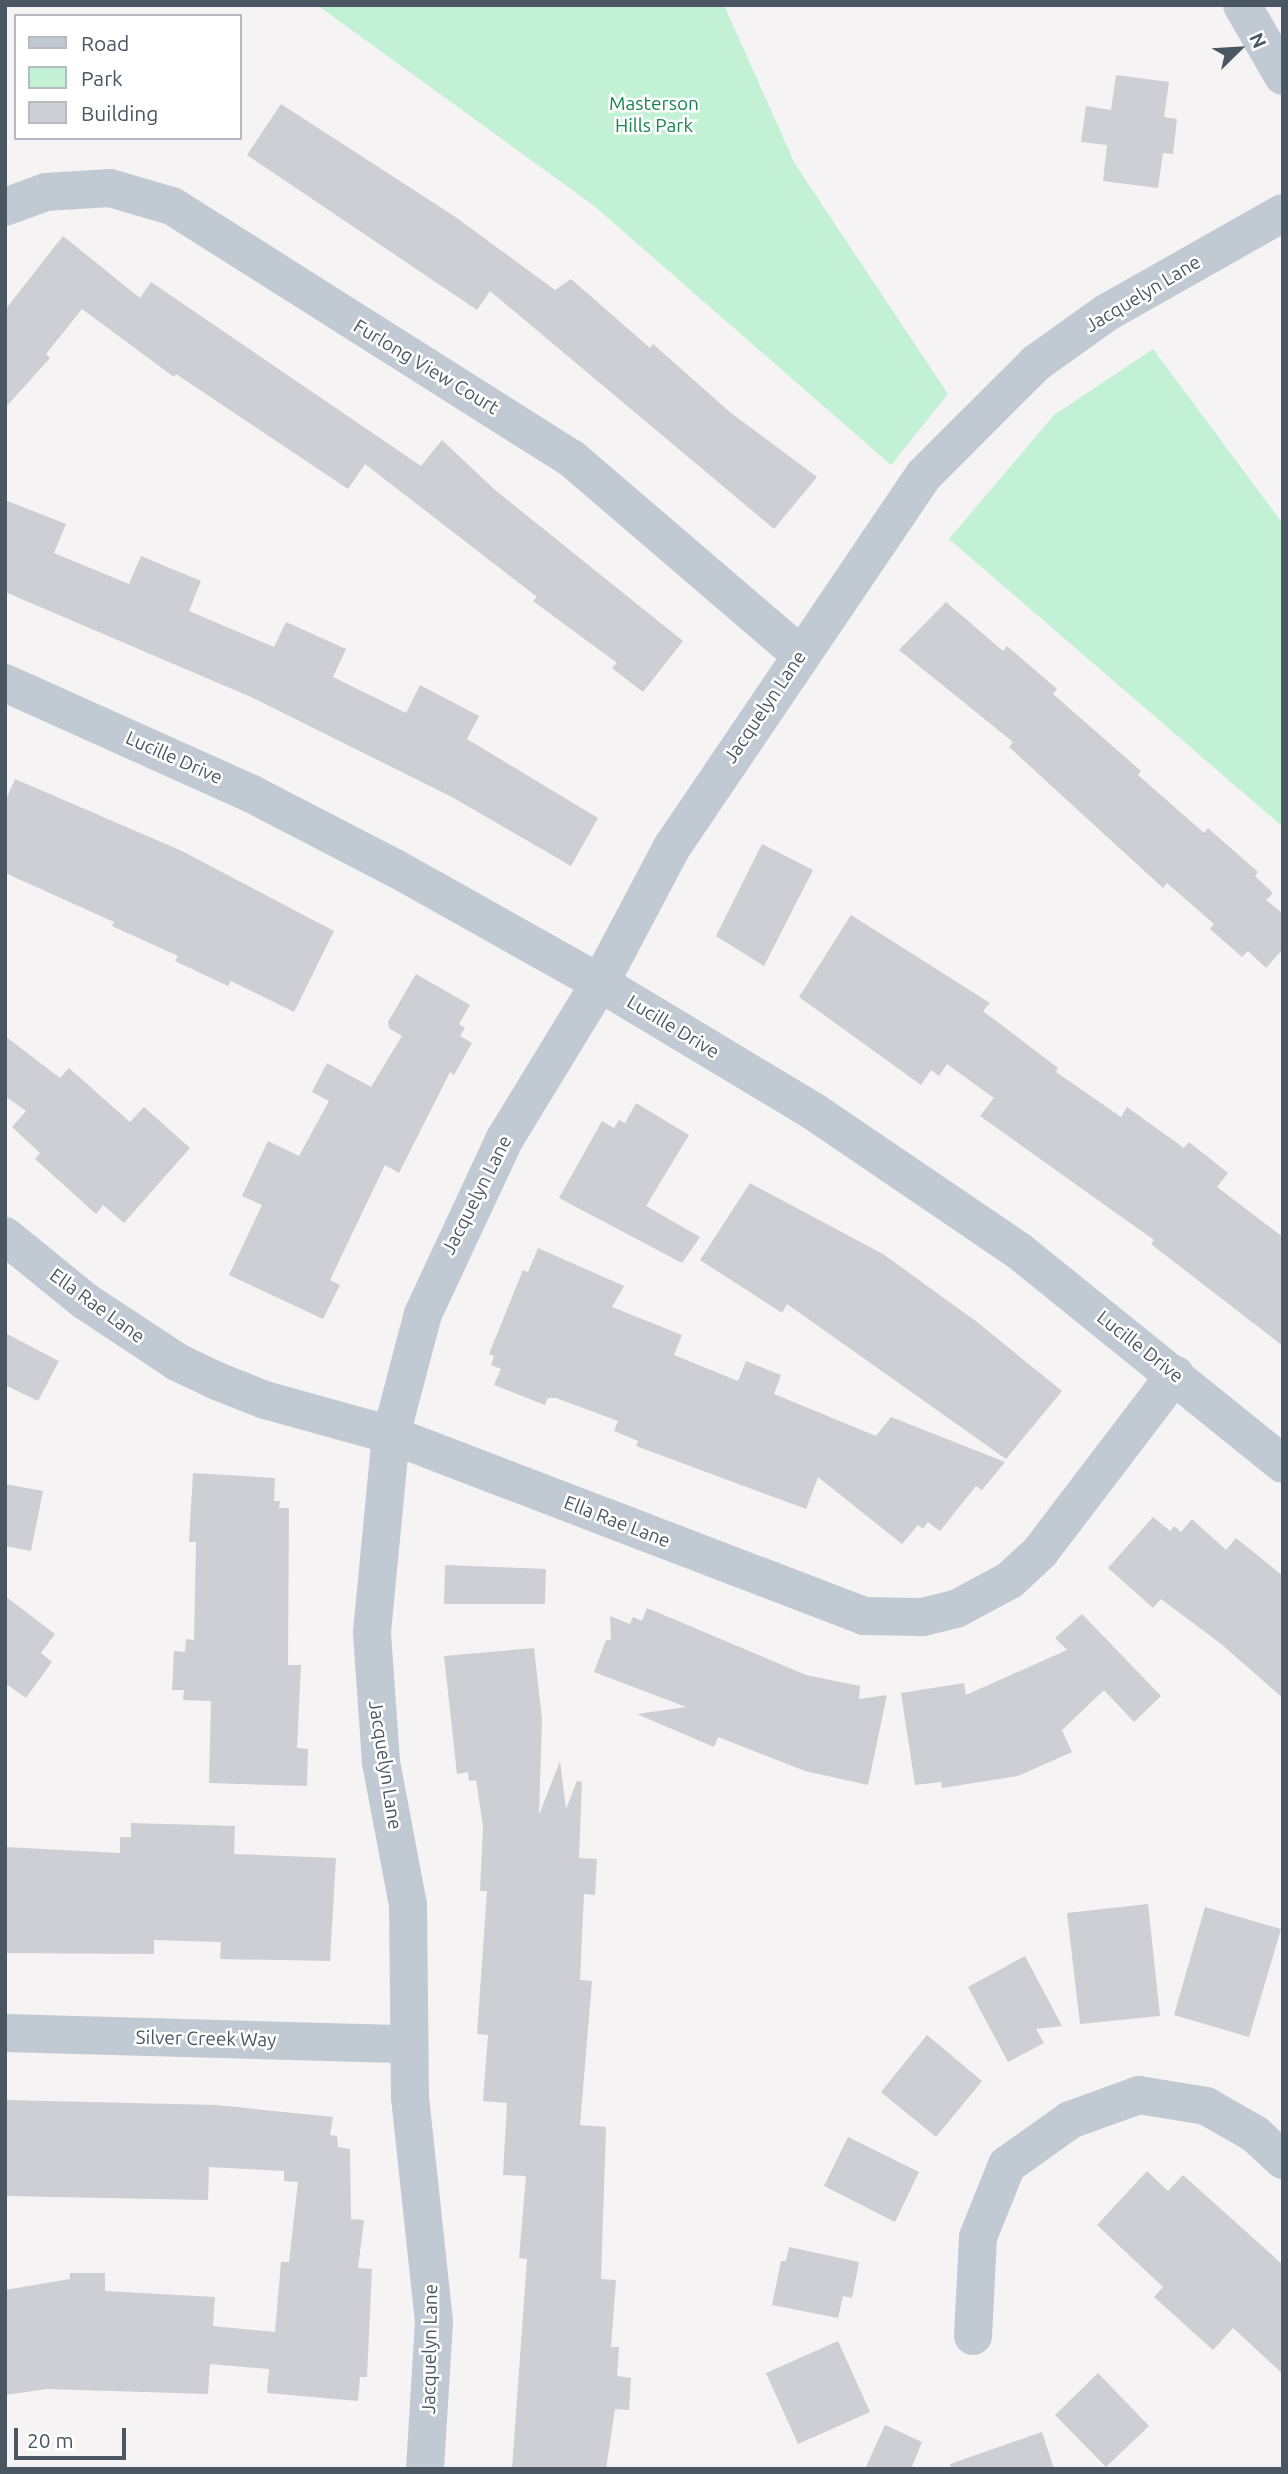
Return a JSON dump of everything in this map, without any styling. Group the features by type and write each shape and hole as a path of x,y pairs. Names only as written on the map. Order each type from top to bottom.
{"street":[{"path":"1242,5 1283,76"},
{"name":"Furlong View Court","path":"5,207 46,192 110,188 172,206 571,458 800,654"},
{"name":"Jacquelyn Lane","path":"425,2469 434,2322 407,2044 408,1905 381,1762 372,1632 391,1436 403,1375 451,1246 504,1140 600,983 672,847 800,654 924,475 1036,363 1106,313 1283,213"},
{"name":"Lucille Drive","path":"5,683 252,794 600,983 914,1177 1019,1251 1283,1464"},
{"name":"Ella Rae Lane","path":"5,1236 85,1301 177,1362 265,1400 391,1436 864,1616 923,1617 981,1598 1010,1580 1040,1552 1175,1375"},
{"name":"Silver Creek Way","path":"5,2033 407,2044"},
{"path":"973,2336 978,2237 1007,2165 1070,2120 1139,2095 1206,2106 1255,2134 1283,2160"}],"green space":[{"name":"Masterson Hills Park","path":"317,5 724,5 795,164 948,394 891,465 593,205"},
{"path":"1153,349 1283,524 1283,827 949,539 1054,415"}],"building":[{"path":"1116,75 1169,82 1164,117 1177,119 1173,154 1163,153 1158,188 1103,181 1107,145 1081,142 1086,106 1111,110"},
{"path":"281,104 454,216 555,290 571,279 650,348 653,344 731,413 817,477 774,529 490,291 477,310 247,155"},
{"path":"63,236 140,298 151,282 421,466 442,440 495,490 683,641 643,692 612,668 617,663 533,601 537,597 365,464 348,489 176,374 174,377 82,309 46,354 50,358 5,408 5,310"},
{"path":"5,500 66,524 54,553 129,584 141,556 201,581 189,611 274,647 286,622 346,649 333,677 406,713 420,685 479,716 467,739 598,818 571,866 452,797 251,697 5,592"},
{"path":"946,602 1003,651 1007,646 1057,689 1053,694 1141,771 1138,775 1204,833 1208,828 1258,872 1255,876 1273,893 1266,900 1283,914 1283,949 1266,968 1248,951 1242,957 1210,929 1214,924 1167,883 1163,888 1009,747 1013,742 899,650"},
{"path":"15,779 182,851 334,931 294,1012 231,981 228,986 175,961 178,956 112,926 114,922 5,873 5,802"},
{"path":"762,844 813,870 764,966 716,936"},
{"path":"851,915 990,1003 983,1011 1058,1068 1056,1072 1121,1117 1127,1107 1184,1148 1189,1142 1228,1173 1217,1187 1283,1237 1283,1346 1151,1244 1154,1240 980,1116 994,1098 947,1064 939,1076 931,1070 921,1085 799,997"},
{"path":"416,974 470,1005 459,1024 465,1028 460,1036 472,1043 454,1075 450,1072 399,1173 385,1165 330,1280 340,1285 323,1319 229,1275 262,1205 242,1196 268,1141 299,1156 329,1101 312,1092 327,1063 371,1087 402,1036 389,1028 388,1022"},
{"path":"5,1036 60,1078 69,1068 130,1122 144,1107 190,1148 124,1223 103,1205 96,1214 35,1159 40,1153 12,1127 26,1111 5,1096"},
{"path":"636,1103 689,1135 646,1206 700,1237 682,1263 559,1198 602,1121 614,1128 619,1120 625,1123"},
{"path":"750,1183 883,1254 977,1322 1062,1391 1006,1459 787,1304 782,1313 700,1260"},
{"path":"538,1248 624,1286 612,1307 682,1335 674,1355 738,1381 746,1361 781,1375 774,1394 876,1436 891,1417 1005,1462 982,1490 976,1486 940,1531 928,1522 923,1529 918,1525 902,1544 818,1477 806,1509 636,1446 638,1441 614,1431 618,1421 556,1398 548,1398 545,1405 494,1385 501,1369 491,1365 494,1356 489,1354 523,1270 528,1272"},
{"path":"5,1333 59,1361 38,1401 5,1385"},
{"path":"193,1473 275,1478 274,1501 280,1501 279,1508 289,1508 288,1665 301,1665 297,1748 308,1749 307,1786 209,1783 211,1701 183,1700 184,1690 172,1690 174,1651 185,1652 186,1639 194,1640 196,1542 189,1542"},
{"path":"5,1484 43,1491 31,1551 5,1546"},
{"path":"1153,1517 1170,1531 1174,1526 1181,1532 1192,1519 1226,1550 1236,1538 1283,1576 1283,1698 1220,1643 1161,1599 1153,1608 1108,1568"},
{"path":"445,1565 546,1569 545,1604 444,1604"},
{"path":"5,1596 55,1634 41,1653 52,1662 26,1698 5,1683"},
{"path":"647,1608 806,1675 860,1686 859,1699 887,1695 868,1785 805,1771 718,1737 714,1747 637,1714 686,1707 594,1672 606,1640 611,1640 610,1616 630,1624 633,1617 642,1621"},
{"path":"1082,1614 1161,1696 1134,1722 1104,1690 1062,1730 1072,1752 1018,1776 942,1788 941,1782 915,1785 901,1693 964,1683 966,1695 1067,1650 1055,1638"},
{"path":"534,1648 542,1719 539,1815 560,1761 566,1809 577,1781 582,1782 579,1858 597,1859 595,1895 584,1894 580,1980 592,1981 580,2125 606,2127 601,2279 616,2280 611,2347 619,2347 617,2376 631,2378 629,2410 615,2409 606,2469 512,2469 527,2259 519,2258 526,2176 503,2175 507,2103 483,2101 488,2035 477,2034 487,1891 480,1891 483,1826 476,1780 469,1781 468,1772 457,1774 444,1656"},
{"path":"131,1823 235,1826 234,1854 336,1858 330,1961 220,1959 221,1942 154,1940 154,1954 5,1953 5,1847 120,1853 120,1837 131,1837"},
{"path":"1148,1904 1160,2016 1080,2024 1067,1913"},
{"path":"1205,1907 1281,1929 1249,2037 1174,2015"},
{"path":"1025,1956 1062,2026 1036,2029 1044,2043 1008,2062 968,1987"},
{"path":"927,2035 982,2081 936,2137 881,2092"},
{"path":"5,2100 216,2105 333,2117 330,2135 337,2136 338,2147 350,2149 351,2219 364,2220 358,2268 372,2269 367,2377 360,2377 358,2401 267,2393 269,2369 210,2364 208,2394 47,2389 5,2395 5,2290 70,2279 70,2273 105,2273 105,2291 215,2297 213,2326 275,2332 281,2262 289,2262 298,2182 284,2181 284,2171 209,2167 208,2200 5,2196"},
{"path":"848,2137 919,2172 895,2222 824,2186"},
{"path":"1147,2171 1168,2191 1183,2175 1283,2265 1283,2374 1233,2328 1213,2350 1154,2297 1163,2287 1097,2225"},
{"path":"789,2247 859,2262 852,2298 843,2296 838,2318 772,2305 781,2261 786,2261"},
{"path":"838,2341 870,2412 798,2444 766,2373"},
{"path":"1098,2373 1149,2426 1106,2467 1055,2415"},
{"path":"885,2425 922,2442 911,2469 865,2469"},
{"path":"1042,2432 1054,2469 951,2469 950,2464"}]}
